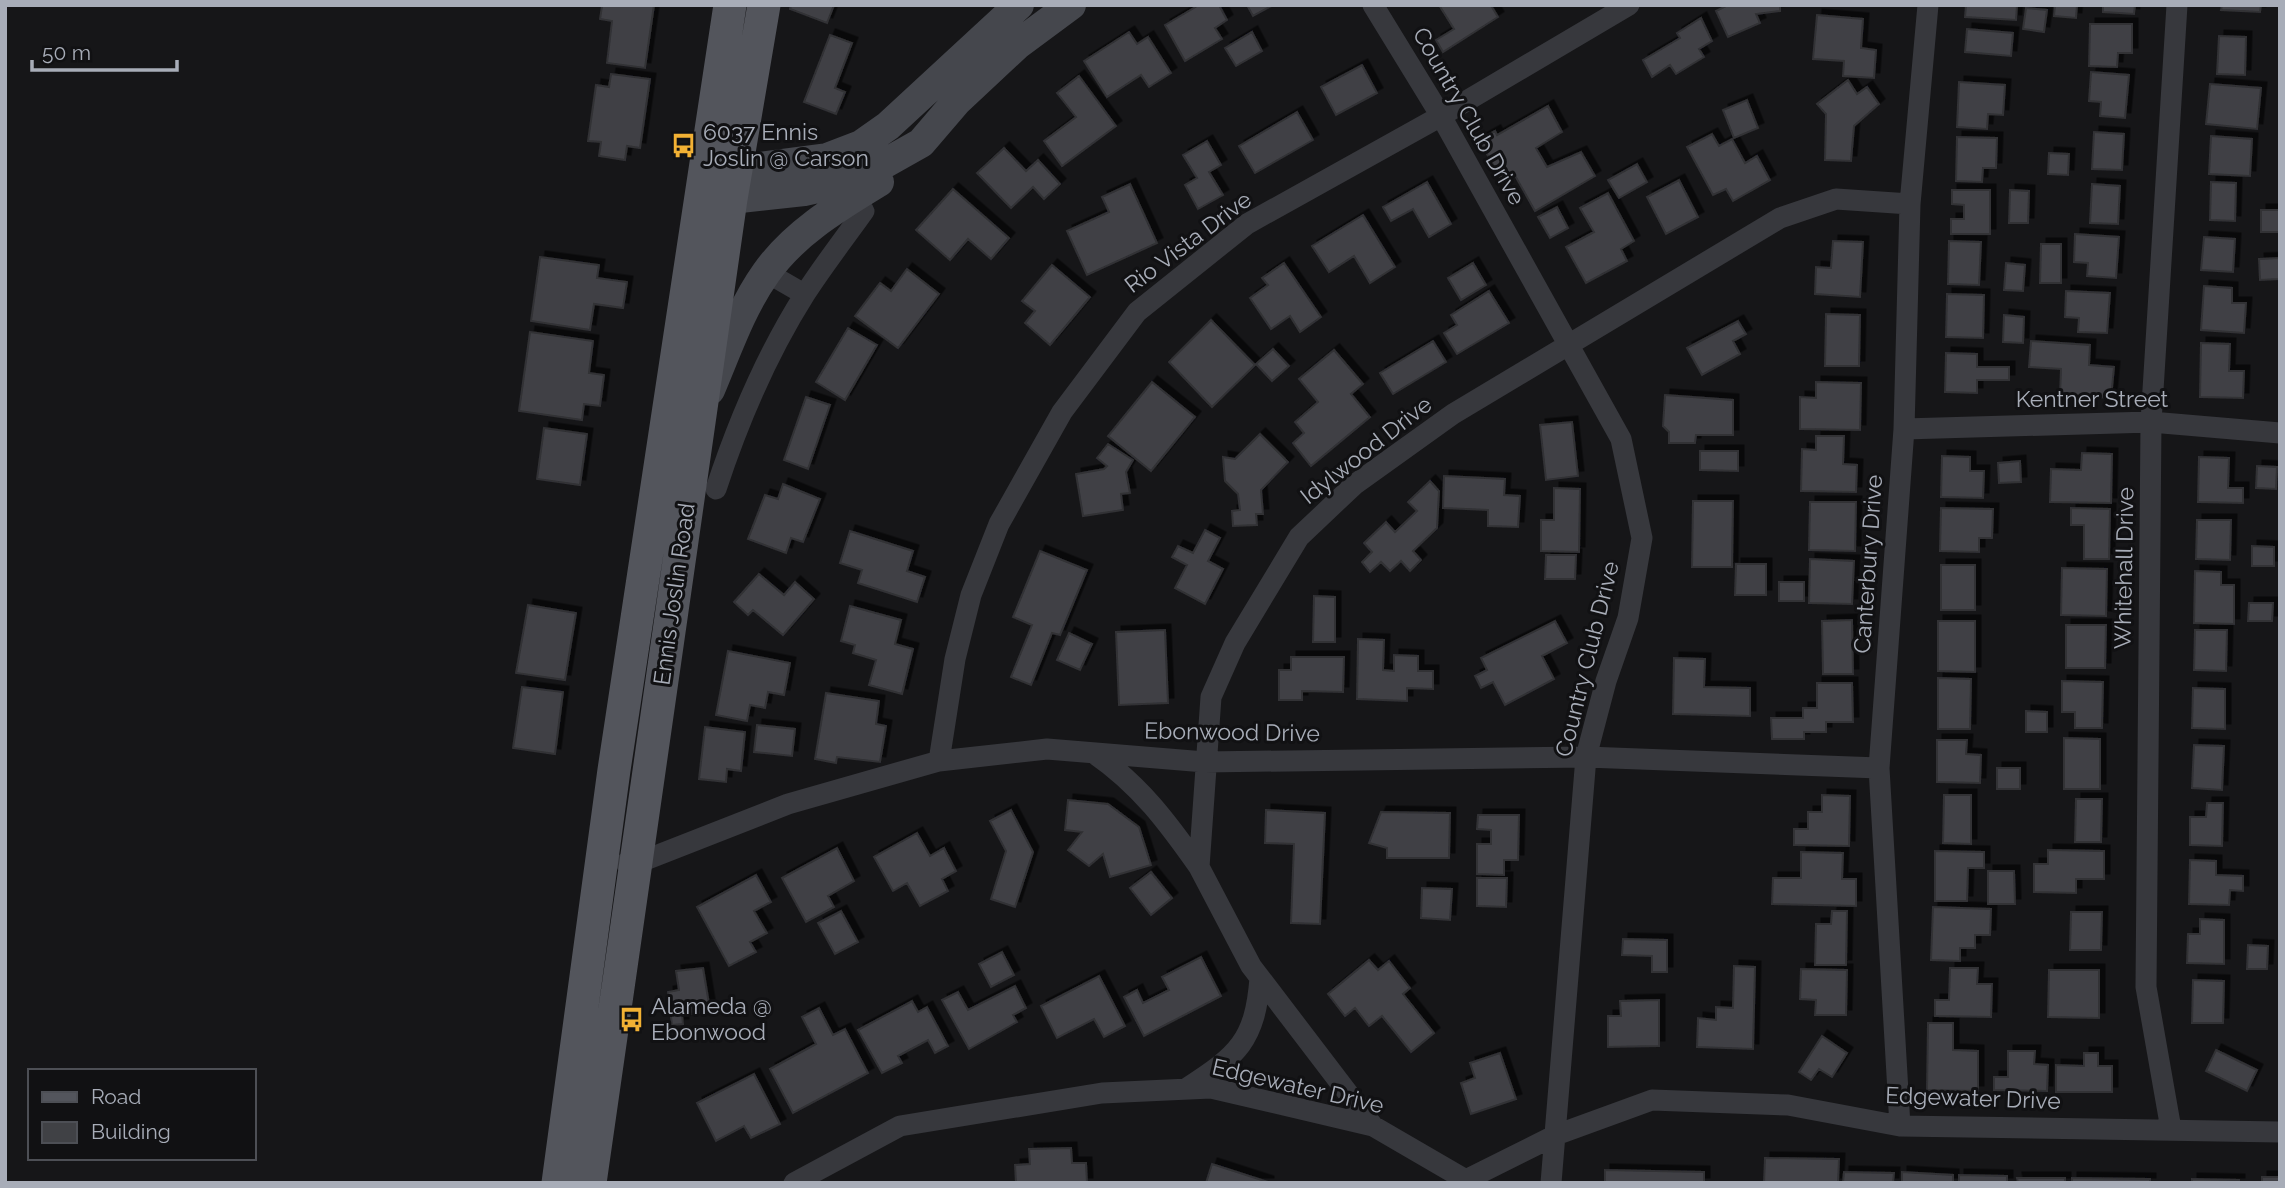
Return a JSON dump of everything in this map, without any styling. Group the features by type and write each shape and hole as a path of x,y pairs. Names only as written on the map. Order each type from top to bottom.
{"main road":[{"name":"Ennis Joslin Road","path":"590,1183 702,409 730,5"},
{"name":"Ennis Joslin Road","path":"558,1183 601,861 718,183 764,5"},
{"path":"718,183 827,158 861,145 888,125 1019,5"},
{"path":"702,409 747,303 766,272 796,238 893,173 957,101 1017,45 1071,5"},
{"path":"718,183 804,191 857,179 920,143"}],"street":[{"name":"Country Club Drive","path":"1373,5 1441,116 1621,439 1643,538 1628,618 1606,681 1586,757 1551,1183"},
{"name":"Rio Vista Drive","path":"939,761 956,659 971,595 999,524 1062,412 1137,312 1247,224 1441,116 1629,5"},
{"name":"Canterbury Drive","path":"1900,1126 1879,768 1904,429 1910,204 1928,5"},
{"name":"Whitehall Drive","path":"2171,1129 2146,987 2151,422 2177,5"},
{"name":"Idylwood Drive","path":"1199,867 1211,696 1235,643 1299,537 1354,485 1452,414 1780,218 1836,199 1910,204"},
{"path":"716,489 730,448 769,360 804,294 864,211"},
{"path":"766,272 804,294"},
{"name":"Kentner Street","path":"1904,429 2151,422 2280,433"},
{"name":"Ebonwood Drive","path":"601,861 635,864 788,804 939,761 1047,749 1205,762 1586,757 1879,768"},
{"path":"1094,753 1126,776 1157,808 1199,867 1260,978 1373,1126"},
{"path":"1185,1089 1221,1066 1249,1035 1257,1010 1260,978"},
{"name":"Edgewater Drive","path":"794,1183 900,1126 1102,1093 1211,1088 1373,1126 1467,1181 1556,1135 1652,1100 1788,1105 1900,1126 2280,1132"}],"building":[{"path":"654,5 645,68 607,63 612,21 600,19 602,6"},
{"path":"791,5 834,5 827,23 790,9"},
{"path":"1199,5 1219,5 1227,20 1215,28 1222,39 1185,61 1165,25"},
{"path":"1247,5 1273,5 1253,16"},
{"path":"1439,5 1495,5 1492,7 1498,17 1443,52 1436,40 1454,29"},
{"path":"1728,5 1780,5 1780,11 1756,14 1760,23 1728,37 1716,11"},
{"path":"1966,5 2017,5 2016,20 1965,17"},
{"path":"2055,5 2077,5 2076,18 2054,16"},
{"path":"2103,5 2135,5 2134,14 2103,12"},
{"path":"2222,5 2261,5 2260,12 2221,10"},
{"path":"2026,8 2047,10 2044,32 2023,29"},
{"path":"1817,15 1863,19 1861,48 1876,50 1874,78 1843,76 1844,61 1813,59"},
{"path":"1701,18 1712,41 1699,49 1704,57 1676,74 1670,65 1652,77 1643,60 1680,38 1677,33"},
{"path":"2090,24 2132,24 2132,53 2118,53 2117,67 2089,66"},
{"path":"1967,29 2013,33 2011,56 1965,52"},
{"path":"1129,32 1137,44 1148,37 1171,73 1149,87 1141,75 1107,97 1084,61"},
{"path":"1252,32 1262,51 1236,66 1225,48"},
{"path":"830,35 852,43 835,88 845,92 836,114 804,102"},
{"path":"2219,36 2246,37 2245,75 2217,74"},
{"path":"1362,65 1377,93 1336,115 1321,87"},
{"path":"2091,72 2129,75 2125,118 2100,116 2101,102 2089,101"},
{"path":"611,74 650,79 640,148 627,146 625,160 599,156 601,142 588,141 596,85 609,87"},
{"path":"1079,76 1116,126 1062,166 1044,141 1076,117 1057,93"},
{"path":"1848,80 1857,94 1867,87 1879,104 1854,126 1851,161 1825,160 1826,114 1817,104"},
{"path":"1959,82 2005,85 2003,115 1988,114 1987,129 1957,127"},
{"path":"2210,84 2261,88 2257,129 2206,124"},
{"path":"1747,100 1758,128 1734,138 1723,110"},
{"path":"1548,106 1562,132 1536,148 1547,167 1581,152 1595,176 1535,211 1513,172 1501,179 1479,140 1495,131 1497,135"},
{"path":"1297,112 1313,140 1255,173 1239,146"},
{"path":"2094,132 2124,134 2122,170 2092,169"},
{"path":"1712,134 1719,146 1732,139 1745,163 1757,156 1770,180 1733,201 1726,189 1713,195 1687,147"},
{"path":"2211,136 2252,139 2250,176 2209,174"},
{"path":"1957,137 1997,138 1996,168 1983,168 1982,182 1956,181"},
{"path":"1207,141 1221,165 1209,172 1223,195 1198,209 1185,185 1197,178 1183,155"},
{"path":"1004,148 1026,171 1038,160 1060,184 1044,199 1033,187 1011,208 977,173"},
{"path":"2049,153 2069,154 2068,175 2048,174"},
{"path":"1637,164 1647,182 1619,198 1608,180"},
{"path":"1679,180 1698,217 1666,234 1647,197"},
{"path":"1427,182 1451,224 1429,237 1413,209 1391,221 1383,207"},
{"path":"2211,182 2236,183 2235,221 2210,220"},
{"path":"1130,184 1157,243 1087,275 1067,231 1109,212 1102,197"},
{"path":"2092,184 2120,186 2118,224 2090,223"},
{"path":"953,189 1009,238 991,259 968,239 950,260 916,230"},
{"path":"1952,190 1990,190 1990,234 1951,234 1951,219 1964,219 1964,205 1952,204"},
{"path":"2010,190 2029,191 2028,223 2009,223"},
{"path":"1608,193 1634,241 1621,249 1627,261 1586,283 1566,247 1594,232 1580,208"},
{"path":"1557,207 1568,228 1550,238 1538,217"},
{"path":"2261,210 2280,210 2280,232 2261,232"},
{"path":"1363,215 1395,267 1370,283 1354,256 1329,272 1312,246"},
{"path":"2075,234 2119,237 2116,278 2087,276 2088,263 2074,262"},
{"path":"2204,237 2235,239 2233,272 2201,270"},
{"path":"1833,241 1863,242 1860,297 1815,294 1816,267 1831,268"},
{"path":"1949,241 1981,242 1979,285 1948,284"},
{"path":"2041,244 2061,244 2061,283 2040,283"},
{"path":"540,257 599,265 597,278 627,282 623,308 594,304 590,330 531,321"},
{"path":"2280,258 2280,279 2260,280 2259,259"},
{"path":"1284,263 1321,317 1300,332 1290,316 1271,329 1250,298 1268,285 1262,278"},
{"path":"1473,263 1486,285 1461,300 1448,278"},
{"path":"2006,263 2025,265 2023,291 2004,290"},
{"path":"1052,265 1090,297 1050,345 1025,323 1035,311 1022,301"},
{"path":"907,269 939,294 898,348 855,316 880,283 891,291"},
{"path":"2204,286 2232,288 2232,303 2246,303 2244,333 2201,330"},
{"path":"1489,291 1509,323 1457,354 1444,333 1457,325 1451,315"},
{"path":"2066,291 2110,293 2107,333 2078,332 2079,318 2065,317"},
{"path":"1947,294 1984,295 1983,338 1946,337"},
{"path":"1826,314 1860,315 1859,366 1825,366"},
{"path":"2004,315 2024,317 2023,343 2003,342"},
{"path":"1211,320 1255,365 1212,407 1169,362"},
{"path":"1738,321 1746,334 1733,341 1740,354 1702,375 1687,348"},
{"path":"848,328 877,345 845,400 816,382"},
{"path":"530,332 593,341 589,373 604,375 600,406 584,404 582,420 519,411"},
{"path":"1433,341 1446,362 1393,394 1380,373"},
{"path":"2031,341 2090,345 2089,365 2114,367 2111,398 2060,395 2061,369 2029,367"},
{"path":"2201,343 2230,344 2229,371 2244,371 2243,398 2200,397"},
{"path":"1273,349 1289,366 1272,381 1256,364"},
{"path":"1334,350 1363,384 1351,394 1370,417 1311,466 1293,443 1304,433 1295,422 1318,402 1299,379"},
{"path":"1946,353 1977,354 1977,367 2009,367 2009,380 1977,380 1977,393 1945,392"},
{"path":"1152,382 1195,417 1151,471 1108,436"},
{"path":"1816,382 1861,383 1860,430 1800,429 1800,397 1816,398"},
{"path":"1665,395 1733,400 1733,435 1696,435 1695,443 1669,443 1669,432 1663,426"},
{"path":"806,397 830,405 808,469 784,460"},
{"path":"1572,422 1578,476 1546,480 1540,425"},
{"path":"544,428 587,434 580,485 537,479"},
{"path":"1260,434 1288,462 1261,490 1263,514 1256,514 1257,525 1233,526 1232,511 1240,510 1238,494 1225,481 1223,457 1235,459"},
{"path":"1816,436 1844,436 1843,464 1857,465 1856,492 1801,491 1802,449 1816,450"},
{"path":"1108,444 1133,460 1126,472 1130,493 1121,494 1123,510 1083,516 1076,474 1104,469 1107,466 1097,458"},
{"path":"1700,451 1738,451 1738,471 1700,470"},
{"path":"2082,453 2112,454 2111,503 2050,502 2051,469 2081,470"},
{"path":"1942,456 1970,457 1970,471 1984,471 1983,498 1941,497"},
{"path":"2199,457 2229,458 2228,488 2243,488 2243,503 2198,502"},
{"path":"2020,461 2021,482 1999,483 1998,463"},
{"path":"2257,466 2277,467 2276,489 2256,488"},
{"path":"1444,476 1505,479 1504,495 1520,496 1518,527 1488,526 1488,510 1443,508"},
{"path":"1430,481 1439,491 1437,528 1413,551 1421,560 1410,571 1401,561 1390,571 1381,562 1370,572 1362,562 1372,552 1364,543 1386,522 1395,532 1417,511 1408,502"},
{"path":"783,484 820,499 803,542 791,538 786,553 748,539 765,495 778,499"},
{"path":"1554,488 1580,489 1579,552 1541,551 1541,520 1554,520"},
{"path":"1693,501 1733,501 1732,567 1692,567"},
{"path":"1810,502 1856,502 1855,551 1809,550"},
{"path":"1941,508 1993,509 1992,538 1979,538 1979,552 1940,551"},
{"path":"2071,508 2110,509 2109,559 2084,559 2084,525 2071,525"},
{"path":"2197,520 2231,520 2230,560 2196,559"},
{"path":"1205,530 1220,538 1208,561 1223,569 1205,604 1175,588 1187,565 1172,557 1178,546 1193,553"},
{"path":"850,531 913,551 907,571 925,577 917,602 858,583 862,570 840,563"},
{"path":"2252,546 2274,547 2274,566 2252,566"},
{"path":"1040,551 1087,570 1060,635 1052,633 1031,685 1011,677 1032,625 1013,617"},
{"path":"1546,555 1576,555 1575,579 1545,579"},
{"path":"1810,559 1854,561 1852,604 1809,603"},
{"path":"1736,564 1766,564 1766,595 1735,595"},
{"path":"1941,565 1975,565 1975,610 1941,610"},
{"path":"2062,568 2107,569 2106,616 2061,615"},
{"path":"2195,571 2221,572 2221,585 2234,585 2234,624 2194,623"},
{"path":"759,574 784,595 795,582 814,599 783,635 753,610 748,615 734,602"},
{"path":"1779,582 1804,582 1804,601 1779,601"},
{"path":"1314,596 1335,597 1335,642 1313,642"},
{"path":"2249,603 2273,603 2272,621 2248,621"},
{"path":"528,605 576,613 565,680 516,673"},
{"path":"850,606 901,620 895,644 913,649 902,694 869,685 876,660 853,653 855,645 841,641"},
{"path":"1852,620 1853,674 1823,674 1822,621"},
{"path":"1555,621 1567,643 1542,656 1554,679 1505,705 1493,682 1481,688 1475,676 1487,670 1481,658"},
{"path":"1938,621 1975,621 1975,672 1938,671"},
{"path":"2066,625 2106,625 2105,668 2066,668"},
{"path":"1165,630 1168,703 1119,705 1116,632"},
{"path":"2195,630 2227,630 2226,671 2194,670"},
{"path":"1069,633 1092,644 1080,670 1057,660"},
{"path":"1358,639 1384,640 1383,670 1394,671 1394,655 1418,656 1418,671 1433,671 1433,689 1407,688 1407,701 1357,699"},
{"path":"728,651 790,663 784,695 768,692 765,708 750,705 747,721 716,715"},
{"path":"1291,657 1344,657 1343,692 1302,691 1302,700 1279,700 1279,670 1291,670"},
{"path":"1674,658 1705,659 1704,687 1750,688 1750,716 1673,714"},
{"path":"1938,678 1971,679 1970,729 1938,729"},
{"path":"2062,681 2103,682 2102,728 2075,728 2075,712 2062,712"},
{"path":"1817,683 1852,683 1853,722 1826,722 1826,732 1804,732 1804,739 1772,739 1771,718 1803,718 1803,708 1817,708"},
{"path":"522,687 563,692 555,754 513,748"},
{"path":"2193,688 2225,689 2225,729 2192,728"},
{"path":"826,693 879,701 876,724 886,726 880,762 837,757 836,763 815,759"},
{"path":"2026,711 2047,712 2047,732 2026,732"},
{"path":"757,725 795,729 792,756 754,752"},
{"path":"705,727 745,732 741,771 727,769 726,782 699,779"},
{"path":"2064,738 2100,739 2100,789 2064,789"},
{"path":"1937,740 1967,740 1966,754 1981,755 1980,783 1937,782"},
{"path":"2194,745 2224,746 2222,790 2192,788"},
{"path":"1997,768 2020,768 2020,789 1997,789"},
{"path":"1822,795 1850,796 1849,846 1794,845 1794,829 1808,829 1808,812 1822,812"},
{"path":"1944,795 1971,795 1971,844 1943,843"},
{"path":"2076,799 2102,799 2101,842 2075,842"},
{"path":"1068,800 1108,804 1139,827 1151,865 1110,877 1103,854 1089,866 1068,850 1082,832 1065,830"},
{"path":"2207,803 2223,803 2222,846 2190,845 2190,817 2206,817"},
{"path":"1011,810 1033,852 1015,907 991,899 1006,851 990,821"},
{"path":"1266,810 1325,813 1320,924 1291,923 1294,844 1265,843"},
{"path":"1381,812 1450,813 1449,858 1387,858 1387,848 1369,843"},
{"path":"1478,815 1519,815 1518,860 1504,860 1504,875 1477,874 1477,844 1491,844 1491,830 1477,829"},
{"path":"917,833 930,856 944,848 956,871 942,879 948,891 920,906 907,883 893,891 874,857"},
{"path":"837,848 854,881 828,896 834,907 806,922 782,878"},
{"path":"2048,850 2104,851 2104,879 2076,879 2076,893 2034,892 2034,864 2048,864"},
{"path":"1935,851 1984,852 1984,868 1968,868 1967,901 1935,901"},
{"path":"1801,852 1843,853 1842,879 1856,879 1856,906 1772,904 1773,878 1801,878"},
{"path":"2190,860 2216,861 2216,875 2243,876 2243,891 2230,890 2229,905 2189,904"},
{"path":"1988,871 2014,871 2015,904 1988,904"},
{"path":"1151,872 1172,898 1151,915 1130,888"},
{"path":"756,875 771,902 754,911 767,933 750,942 756,952 729,966 697,907"},
{"path":"1477,878 1507,878 1506,907 1477,906"},
{"path":"1422,888 1452,889 1450,920 1421,918"},
{"path":"1933,907 1991,909 1990,935 1975,935 1975,948 1960,948 1960,961 1931,960"},
{"path":"841,911 858,942 835,954 818,923"},
{"path":"1832,911 1847,911 1846,965 1815,965 1816,924 1831,924"},
{"path":"2071,912 2102,912 2101,950 2070,950"},
{"path":"2200,919 2224,920 2224,964 2187,963 2188,934 2200,934"},
{"path":"1623,939 1667,940 1667,972 1652,972 1652,956 1622,955"},
{"path":"2248,945 2268,946 2267,969 2247,969"},
{"path":"1002,952 1014,975 991,987 979,964"},
{"path":"1201,957 1221,996 1144,1036 1124,997 1137,990 1143,1003 1169,990 1162,977"},
{"path":"1369,960 1378,970 1389,961 1410,988 1403,994 1434,1033 1411,1052 1382,1016 1369,1026 1355,1008 1345,1016 1328,994"},
{"path":"1734,966 1755,967 1753,1049 1697,1047 1698,1018 1716,1020 1716,1007 1733,1008"},
{"path":"703,968 709,1004 698,1006 699,1013 682,1015 683,1024 672,1025 668,992 679,990 676,971"},
{"path":"1950,968 1978,968 1977,984 1992,984 1991,1017 1935,1016 1935,1000 1949,1000"},
{"path":"1801,969 1847,970 1846,1015 1815,1015 1816,1000 1800,999"},
{"path":"2049,970 2099,970 2099,1018 2048,1017"},
{"path":"1099,976 1125,1026 1104,1037 1094,1019 1057,1038 1041,1006"},
{"path":"2193,980 2224,981 2223,1023 2192,1023"},
{"path":"1015,986 1026,1008 1013,1015 1017,1022 969,1049 942,1000 958,992 968,1010"},
{"path":"1659,1000 1659,1046 1608,1047 1608,1016 1621,1016 1620,1001"},
{"path":"912,1001 918,1012 927,1007 948,1046 935,1053 928,1040 898,1056 902,1063 882,1073 858,1030"},
{"path":"819,1008 833,1035 845,1029 868,1073 793,1113 770,1069 816,1044 802,1017"},
{"path":"1928,1023 1953,1023 1953,1050 1978,1051 1978,1091 1927,1090"},
{"path":"1822,1036 1847,1053 1832,1077 1819,1069 1811,1080 1799,1072"},
{"path":"2216,1050 2257,1070 2247,1091 2206,1071"},
{"path":"2008,1051 2035,1051 2034,1064 2048,1065 2047,1091 1994,1090 1994,1077 2008,1077"},
{"path":"1500,1053 1516,1099 1471,1114 1461,1083 1475,1078 1470,1063"},
{"path":"2084,1053 2098,1053 2098,1066 2112,1066 2112,1092 2056,1092 2056,1065 2084,1066"},
{"path":"754,1074 780,1124 751,1138 744,1126 716,1141 697,1103"},
{"path":"1071,1148 1072,1163 1086,1163 1087,1183 1016,1183 1015,1165 1030,1164 1029,1149"},
{"path":"1765,1158 1839,1159 1838,1183 1764,1183"},
{"path":"1212,1164 1268,1182 1268,1183 1206,1183"},
{"path":"1605,1170 1704,1172 1704,1183 1605,1183"},
{"path":"1844,1172 1894,1173 1893,1183 1843,1183"},
{"path":"1902,1172 1953,1175 1953,1183 1902,1183"},
{"path":"1959,1175 2007,1176 2007,1183 1959,1183"},
{"path":"2262,1177 2280,1177 2280,1183 2262,1183"},
{"path":"2017,1178 2065,1178 2065,1183 2018,1183"},
{"path":"2072,1178 2150,1179 2150,1183 2072,1183"},
{"path":"2192,1179 2239,1180 2239,1183 2192,1183"}],"place":[{"name":"6037 Ennis Joslin @ Carson","path":"683,145"},
{"name":"Alameda @ Ebonwood","path":"631,1019"}]}
